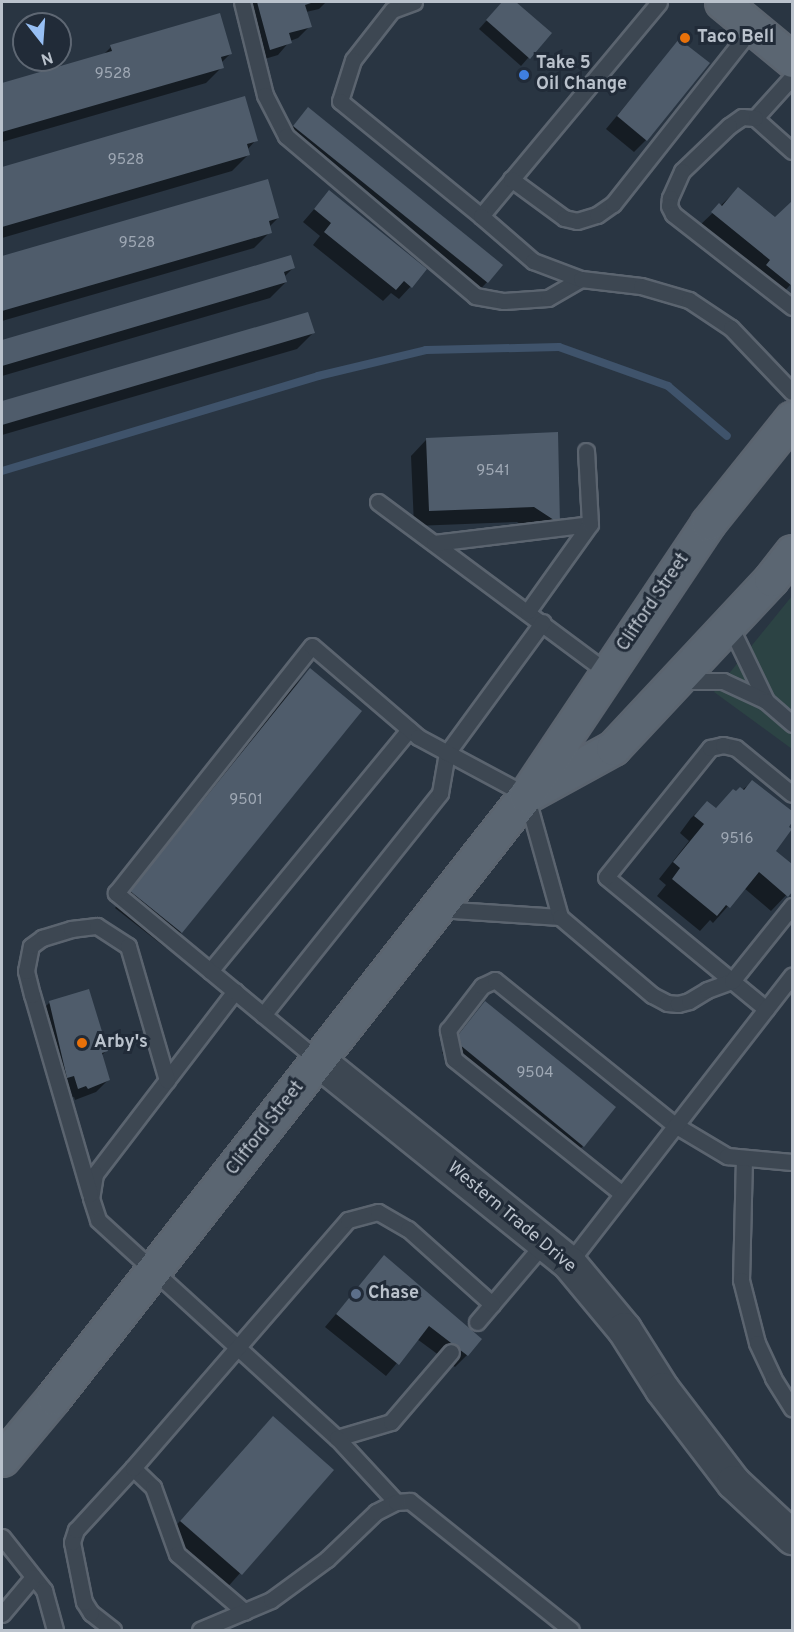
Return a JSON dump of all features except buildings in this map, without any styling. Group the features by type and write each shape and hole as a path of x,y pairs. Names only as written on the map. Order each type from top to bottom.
{"main road":[{"path":"722,2 792,60"},
{"name":"Clifford Street","path":"2,1460 319,1061 526,795 708,523 792,418"},
{"name":"Clifford Street","path":"526,795 614,748 792,552"}],"street":[{"name":"Western Trade Drive","path":"319,1061 556,1253 624,1329 662,1389 733,1482 792,1537"}],"lane":[{"path":"242,2 265,95 286,136 475,296 504,302 548,297 581,279"},
{"path":"414,2 392,10 353,60 340,101 481,216 532,261 581,279 641,286 689,300 731,328 792,392"},
{"path":"481,216 660,2"},
{"path":"511,179 564,218 577,221 597,215 613,204 753,27"},
{"path":"755,118 792,77"},
{"path":"792,151 755,118 742,117 729,126 682,171 670,198 669,206 681,220 792,307"},
{"path":"528,611 590,524 586,451"},
{"path":"378,502 543,622 607,672"},
{"path":"434,543 590,524"},
{"path":"263,1015 440,793 447,753 543,622"},
{"path":"729,624 765,701"},
{"path":"319,1061 116,893 312,646 410,730 447,753 526,795 560,917 652,994 668,1003 678,1004 689,1001 707,990 732,981 792,906"},
{"path":"676,681 723,681 765,701 792,724"},
{"path":"210,971 410,730"},
{"path":"766,1009 606,877 710,748 723,745 736,748 792,794"},
{"path":"438,909 560,917"},
{"path":"167,1080 128,946 97,926 71,929 42,938 31,946 26,971 98,1220 337,1438 396,1502"},
{"path":"477,1322 492,1304 556,1253 621,1193 792,975"},
{"path":"621,1193 454,1059 448,1030 482,986 495,980 675,1125 727,1156 792,1162"},
{"path":"91,1198 95,1174 235,991"},
{"path":"744,1158 741,1280 757,1343 773,1378 792,1408"},
{"path":"113,1630 91,1613 84,1602 72,1542 76,1530 133,1468 348,1220 378,1212 408,1229 492,1304"},
{"path":"337,1438 391,1422 451,1352"},
{"path":"133,1468 153,1486 177,1554 246,1612"},
{"path":"200,1630 270,1600 327,1560 376,1512 396,1502 410,1501 571,1630"},
{"path":"2,1537 44,1590 56,1630"},
{"path":"2,1614 33,1577"}],"green space":[{"path":"792,596 792,749 714,692"}],"waterway":[{"path":"2,471 318,376 426,350 559,347 668,386 727,436"}],"place":[{"name":"Taco Bell","path":"685,38"},
{"name":"Take 5 Oil Change","path":"524,75"},
{"name":"Arby's","path":"82,1043"},
{"name":"Chase","path":"356,1294"}]}
